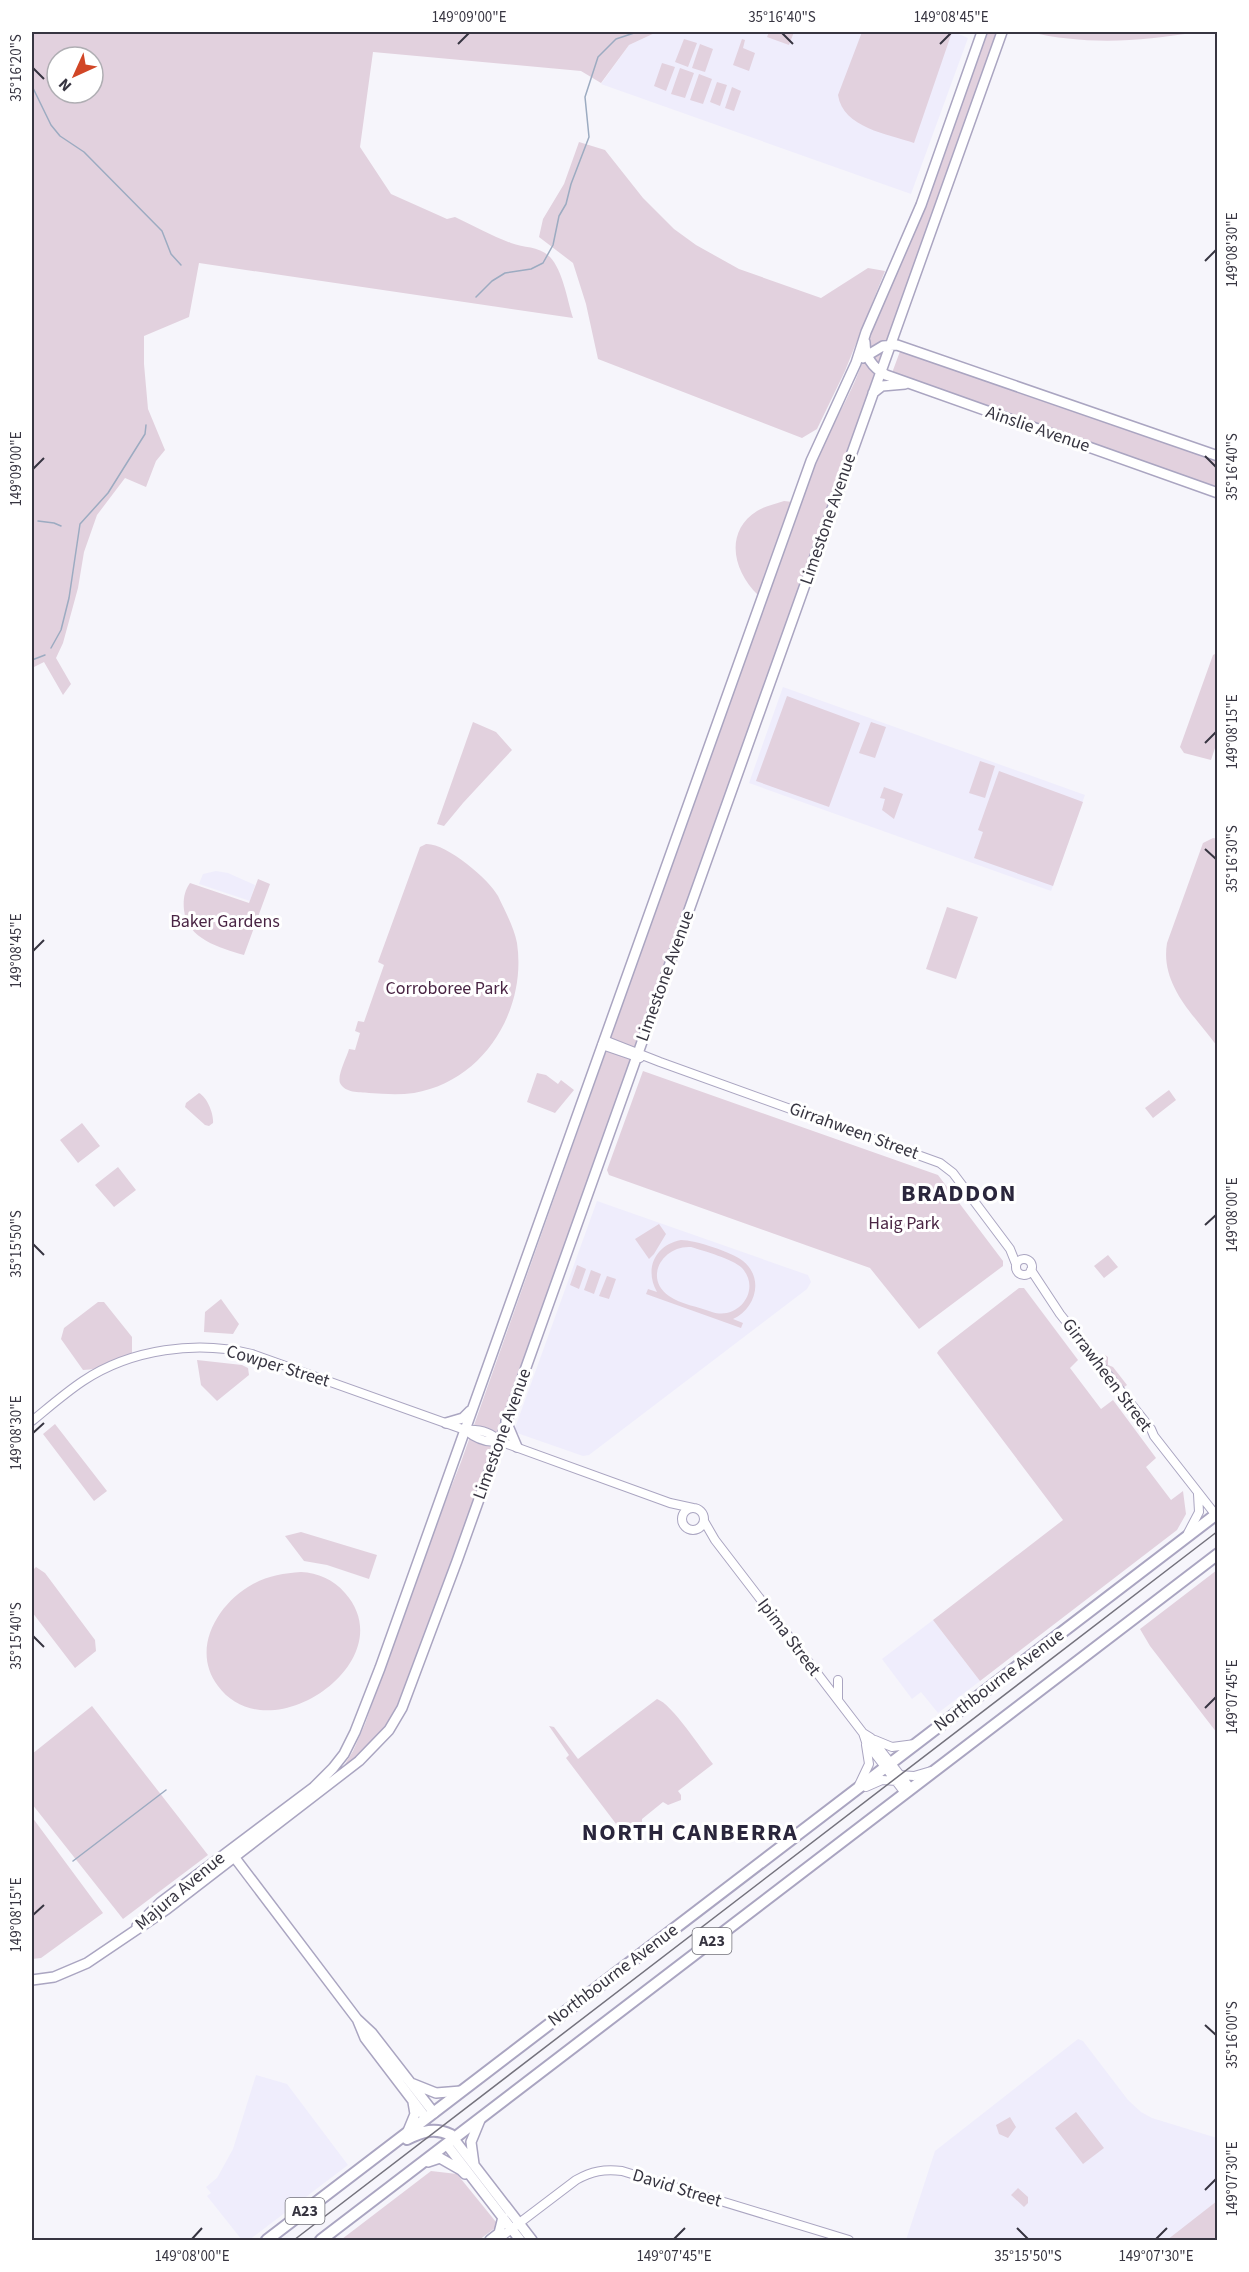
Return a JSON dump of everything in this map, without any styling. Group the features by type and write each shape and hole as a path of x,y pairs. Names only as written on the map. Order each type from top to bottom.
{"highway":[{"name":"Northbourne Avenue","path":"267,2241 1217,1515"},
{"name":"Northbourne Avenue","path":"321,2241 908,1789 1218,1554"},
{"path":"430,2115 435,2130 450,2140"},
{"path":"430,2115 450,2140"},
{"path":"388,2148 422,2132 435,2130"}],"main road":[{"name":"Limestone Avenue","path":"229,1855 314,1786 344,1754 367,1704 811,461 856,363 866,332 921,205 982,32"},
{"name":"Limestone Avenue","path":"229,1855 256,1841 359,1761 378,1743 393,1723 413,1682 888,346 1002,32"},
{"path":"896,325 900,338 908,348"},
{"path":"866,332 864,346 871,363 879,372"},
{"name":"Ainslie Avenue","path":"856,363 878,348 897,345 1218,456"},
{"name":"Ainslie Avenue","path":"879,372 1218,493"},
{"path":"871,395 882,386 913,385"},
{"path":"446,1423 463,1418 473,1408"},
{"path":"506,1421 517,1447"},
{"path":"250,1877 246,1858 256,1841"},
{"path":"229,1855 250,1877 357,2019 372,2033 411,2083 430,2115"},
{"path":"229,1855 288,1927"},
{"name":"Majura Avenue","path":"32,1980 54,1977 87,1963 131,1932 229,1855"},
{"path":"357,2019 364,2038 412,2101 430,2115"},
{"path":"411,2083 436,2092 461,2091"},
{"path":"407,2133 415,2114 412,2101"},
{"path":"474,2165 471,2142 480,2120"},
{"path":"450,2140 474,2165 516,2226 520,2241"},
{"path":"450,2140 482,2190 503,2217 532,2241"},
{"path":"420,2165 440,2158 461,2170 482,2190"},
{"path":"490,2241 499,2233 503,2217"}],"street":[{"name":"Girrahween Street","path":"603,1042 940,1163 953,1173 1012,1251 1024,1259"},
{"name":"Girrahween Street","path":"1012,1251 1016,1264"},
{"path":"1024,1259 1030,1262 1031,1270 1028,1274 1022,1275 1016,1271 1016,1264 1024,1259"},
{"name":"Girrawheen Street","path":"1031,1270 1064,1323 1096,1366 1147,1432 1154,1436 1217,1515"},
{"name":"Girrawheen Street","path":"1022,1275 1042,1289"},
{"name":"Cowper Street","path":"32,1421 83,1380 115,1365 174,1348 207,1347 230,1348 252,1354 465,1430"},
{"path":"465,1430 474,1437 491,1443 499,1441 670,1503 693,1508 702,1514 704,1521 702,1526 696,1530 686,1528 682,1518 670,1503"},
{"path":"1186,1537 1199,1512 1198,1492"},
{"path":"682,1518 687,1510 693,1508"},
{"name":"Ipima Street","path":"704,1521 715,1540 888,1767 908,1789"},
{"name":"Ipima Street","path":"696,1530 715,1540"},
{"path":"838,1680 838,1700"},
{"path":"857,1788 869,1764 866,1738 892,1747 915,1744"},
{"path":"844,1799 874,1783 897,1777 914,1776 935,1769"},
{"name":"David Street","path":"497,2241 576,2180 588,2174 606,2170 622,2171 849,2241"}],"shaded area":[{"path":"657,32 954,32 968,38 911,194 601,84 629,45"},
{"path":"783,687 1085,795 1051,891 749,783"},
{"path":"216,871 228,873 255,885 250,901 199,884 203,874"},
{"path":"597,1201 808,1275 811,1282 807,1289 589,1455 583,1456 517,1433 515,1428"},
{"path":"933,1620 980,1681 938,1713 921,1692 912,1699 882,1659"},
{"path":"1078,2039 1083,2041 1128,2100 1141,2112 1152,2118 1217,2138 1217,2240 906,2240 935,2151"},
{"path":"256,2075 287,2084 348,2165 249,2240 242,2240 207,2196 211,2193 206,2187 217,2178 233,2149"}],"green space":[{"path":"32,32 657,32 629,45 601,83 581,71 373,52 360,147 391,194 447,219 455,217 516,245 546,253 558,270 573,318 199,263 189,317 144,336 148,409 165,450 156,461 146,487 125,478 97,515 84,552 78,588 63,643 56,658 71,684 63,695 44,662 32,668"},
{"path":"769,32 794,32 789,45 767,37"},
{"path":"862,32 943,32 951,35 914,143 868,128 848,115 842,106 838,95"},
{"path":"984,32 998,32 402,1701 387,1728 339,1774 353,1751 365,1724 428,1546 461,1462 812,468 855,382 871,328"},
{"path":"1029,32 1196,32 1112,41 1071,39"},
{"path":"684,39 697,43 688,67 675,62"},
{"path":"742,39 745,40 743,48 755,53 749,71 733,65"},
{"path":"700,44 713,49 705,72 692,68"},
{"path":"662,63 675,67 666,91 654,86"},
{"path":"680,68 694,73 685,98 671,94"},
{"path":"699,74 712,79 703,104 690,100"},
{"path":"717,82 727,85 720,106 710,102"},
{"path":"732,87 741,91 734,111 725,108"},
{"path":"579,142 605,150 643,198 674,229 696,245 739,269 821,298 868,268 885,271 845,371 817,429 802,438 598,359 586,304 573,263 539,237 543,219 564,184"},
{"path":"902,346 1217,460 1217,490 892,373"},
{"path":"784,501 793,502 758,595 749,585 738,563 736,540 747,520 757,511"},
{"path":"1217,653 1217,742 1211,760 1184,753 1180,747 1213,655"},
{"path":"787,696 860,723 829,807 756,781"},
{"path":"473,722 496,732 512,750 444,826 437,824"},
{"path":"871,722 886,727 875,758 859,753"},
{"path":"980,761 995,766 985,798 969,793"},
{"path":"999,771 1083,802 1053,886 974,858 983,832 978,830"},
{"path":"884,787 903,794 894,819 882,810 885,799 880,798"},
{"path":"1213,838 1218,839 1217,1046 1181,999 1174,986 1166,958 1167,943 1203,843"},
{"name":"Corroboree Park","path":"426,844 444,849 466,863 486,881 498,896 512,925 517,943 518,968 515,993 496,1039 480,1058 461,1074 439,1086 414,1093 386,1094 345,1089 339,1080 341,1071 349,1049 355,1050 360,1033 355,1031 358,1021 364,1022 384,965 378,962 420,847"},
{"name":"Baker Gardens","path":"258,879 270,884 244,955 206,941 191,928 186,920 184,907 185,893 190,883 249,903"},
{"path":"947,907 978,917 956,979 926,969"},
{"name":"Haig Park","path":"643,1071 938,1175 1003,1261 1003,1266 919,1329 870,1268 609,1175 607,1170"},
{"path":"537,1073 546,1075 558,1084 561,1080 574,1090 555,1113 527,1102"},
{"path":"1169,1090 1176,1100 1153,1118 1145,1108"},
{"path":"199,1093 205,1098 211,1111 213,1123 209,1126 185,1107 186,1103"},
{"path":"82,1123 100,1146 78,1163 60,1140"},
{"path":"118,1167 136,1190 114,1207 95,1185"},
{"path":"659,1224 666,1234 649,1259 635,1239"},
{"path":"681,1240 713,1247 731,1254 750,1268 755,1285 752,1301 741,1314 733,1319 743,1323 741,1328 646,1294 648,1289 657,1292 652,1275 654,1259 664,1247","holes":["691,1247 725,1258 742,1268 748,1277 749,1285 748,1294 738,1308 722,1314 712,1312 679,1301 661,1289 657,1272 660,1264 672,1251"]},
{"path":"1108,1255 1118,1267 1104,1278 1094,1266"},
{"path":"577,1265 586,1269 579,1289 570,1285"},
{"path":"591,1270 601,1274 594,1294 584,1290"},
{"path":"607,1276 616,1279 609,1299 599,1296"},
{"path":"1019,1288 1024,1288 1078,1360 1070,1368 1101,1409 1113,1400 1156,1458 1146,1467 1171,1500 1183,1491 1186,1514 1177,1530 980,1681 933,1620 1063,1520 937,1353"},
{"path":"221,1299 239,1324 233,1334 204,1332 205,1312"},
{"path":"98,1302 104,1302 132,1337 132,1355 102,1367 83,1370 61,1339 64,1328"},
{"path":"1103,1354 1108,1357 1108,1365 1113,1367 1127,1385 1123,1388 1108,1370"},
{"path":"197,1360 242,1365 248,1368 249,1375 217,1401 201,1385"},
{"path":"55,1424 107,1491 94,1501 43,1434"},
{"path":"301,1532 377,1555 369,1579 327,1565 304,1561 285,1536"},
{"path":"36,1567 45,1573 95,1640 96,1651 75,1668 32,1612 32,1571"},
{"path":"1217,1570 1217,1733 1150,1646 1140,1629"},
{"path":"301,1572 325,1578 345,1593 357,1614 360,1635 354,1655 342,1674 325,1690 304,1702 282,1709 260,1710 242,1705 222,1691 210,1672 207,1657 212,1628 219,1615 240,1592 276,1575"},
{"path":"657,1699 678,1718 713,1764 678,1791 681,1800 668,1805 663,1802 628,1833 623,1833 566,1758 569,1755 549,1726 554,1727 578,1759"},
{"path":"92,1706 208,1855 123,1919 32,1804 32,1754"},
{"path":"32,1817 103,1913 41,1958 32,1959"},
{"path":"1076,2112 1104,2148 1083,2164 1055,2128"},
{"path":"1010,2117 1016,2127 1008,2138 999,2134 996,2125"},
{"path":"431,2171 457,2174 496,2222 495,2228 479,2240 342,2239"},
{"path":"1018,2188 1028,2197 1028,2203 1024,2207 1011,2195"},
{"path":"1217,2201 1217,2240 1167,2240"}],"waterway":[{"path":"476,297 492,281 505,273 531,269 543,263 553,245 559,216 566,204 589,137 585,97 598,57 616,39 637,32"},
{"path":"32,86 51,125 60,136 84,152 162,231 171,254 181,265"},
{"path":"51,648 61,630 69,598 80,524 108,493 145,434 146,425"},
{"path":"38,521 61,526"},
{"path":"32,660 45,655"},
{"path":"73,1861 166,1790"}],"tram line":[{"path":"294,2240 1218,1531"}],"district":[{"name":"BRADDON","path":"959,1193"},
{"name":"NORTH CANBERRA","path":"690,1832"}]}
